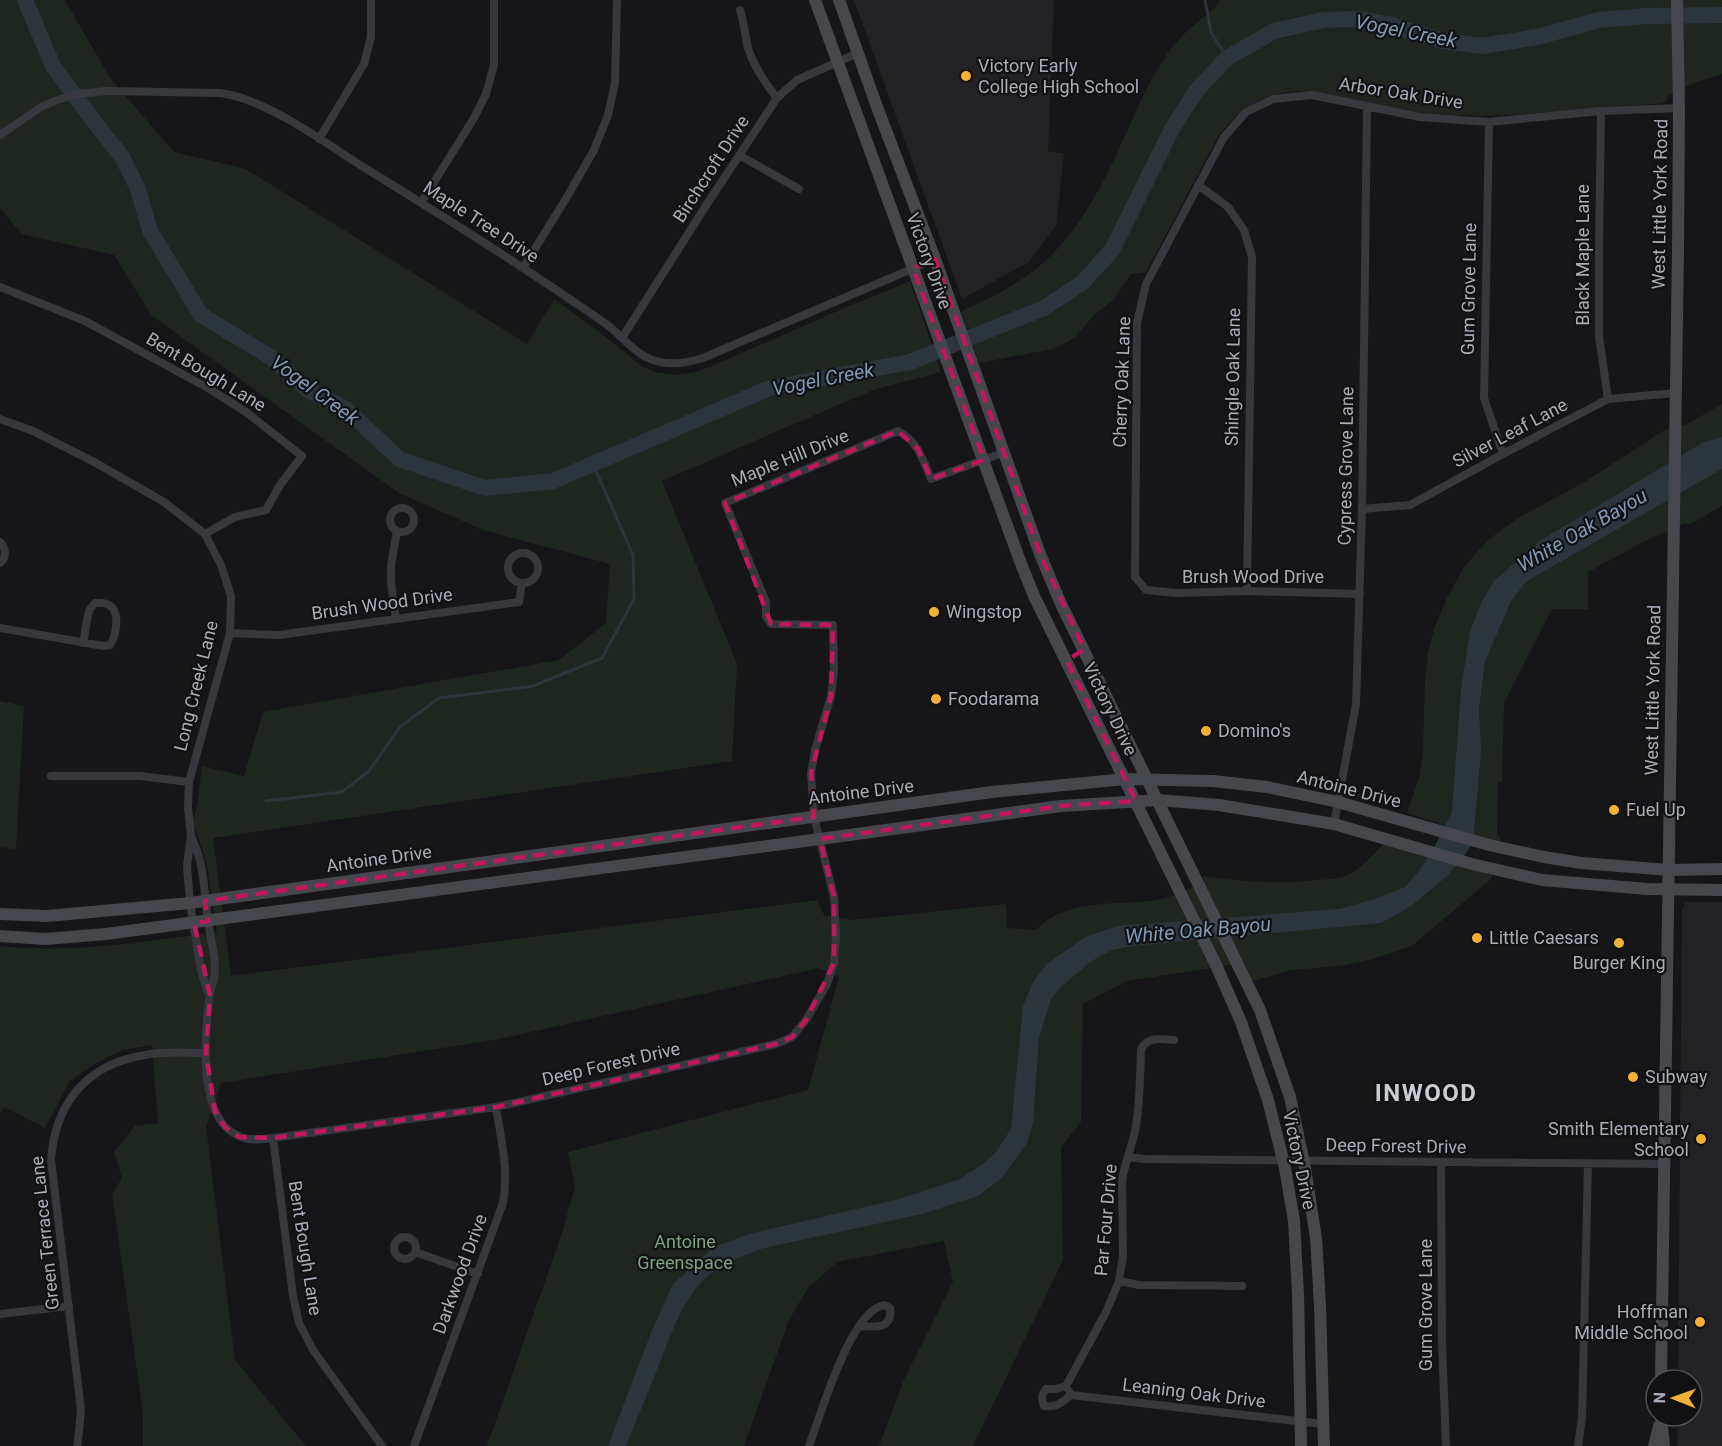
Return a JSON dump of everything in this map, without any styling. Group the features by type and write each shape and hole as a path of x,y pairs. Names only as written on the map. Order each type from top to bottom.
{"main road":[{"name":"Victory Drive","path":"816,0 1024,572 1216,965 1241,1022 1268,1100 1294,1221 1301,1446"},
{"name":"Victory Drive","path":"839,0 935,259 1040,554 1061,604 1260,1010 1290,1097 1316,1238 1324,1446"},
{"name":"West Little York Road","path":"1661,1368 1679,108 1677,0"},
{"path":"1067,661 1084,649"},
{"name":"Antoine Drive","path":"0,914 47,916 190,903 992,792 1125,779 1213,781 1262,786 1338,802 1479,842 1581,863 1669,870 1722,869"},
{"path":"939,800 945,822"},
{"path":"0,936 45,939 194,923 1061,806 1158,800 1219,805 1334,824 1472,864 1542,880 1669,890 1722,890"},
{"path":"638,840 641,863"},
{"path":"462,866 465,886"},
{"path":"330,884 333,904"},
{"path":"45,939 47,916"},
{"path":"1241,1022 1260,1010"},
{"path":"1654,1446 1658,1428"},
{"path":"1662,1428 1664,1446"}],"street":[{"path":"319,139 364,64 371,37 371,0"},
{"path":"421,203 474,118 486,94 494,65 494,0"},
{"path":"523,267 594,150 608,115 615,83 617,0"},
{"path":"740,10 748,47 755,64 777,98"},
{"name":"Birchcroft Drive","path":"622,338 777,98 797,80 858,53"},
{"name":"Maple Tree Drive","path":"0,135 41,107 78,94 107,91 235,95 277,114 319,139 523,267 605,323 635,351 654,361 674,364 702,358 935,259"},
{"name":"Arbor Oak Drive","path":"1198,185 1224,137 1246,112 1273,99 1311,95 1420,117 1490,122 1602,111 1679,108"},
{"name":"Cypress Grove Lane","path":"1334,824 1356,704 1362,510 1367,107"},
{"name":"Black Maple Lane","path":"1602,111 1599,336 1608,399"},
{"name":"Gum Grove Lane","path":"1490,122 1484,398 1503,454"},
{"path":"739,155 799,189"},
{"name":"Cherry Oak Lane","path":"1146,590 1135,577 1137,323 1146,284 1198,185"},
{"name":"Shingle Oak Lane","path":"1198,185 1228,207 1244,230 1252,257 1247,591"},
{"name":"Bent Bough Lane","path":"0,287 85,321 208,388 246,412 303,456 280,485 266,510 235,517 205,534"},
{"name":"Silver Leaf Lane","path":"1362,510 1410,505 1608,399 1675,393"},
{"name":"Long Creek Lane","path":"0,419 33,431 96,463 164,502 205,534 221,565 231,596 230,633 189,782 188,808 191,835 201,864 216,969 210,995 206,1053 208,1087 214,1111"},
{"name":"Maple Hill Drive","path":"814,817 811,773 831,696 834,670 833,625 771,624 766,617 766,602 725,503 898,431 908,436 918,449 931,479 1005,452"},
{"path":"396,619 390,565 397,531"},
{"path":"0,543 4,546 6,553 0,563"},
{"name":"Brush Wood Drive","path":"230,633 279,634 519,602 522,583"},
{"name":"Brush Wood Drive","path":"1146,590 1177,593 1247,591 1360,594"},
{"path":"0,628 104,646 110,645 117,621 116,613 108,604 95,603 90,609 83,642"},
{"path":"51,776 140,776 189,782"},
{"name":"Deep Forest Drive","path":"214,1111 225,1127 239,1137 256,1140 273,1138 496,1107 776,1044 792,1037 806,1020 822,993 834,963 836,936 834,897 814,817"},
{"name":"Long Creek Lane","path":"191,835 187,866 190,903 201,971 210,995"},
{"name":"Par Four Drive","path":"1066,1386 1119,1281 1123,1256 1123,1170 1136,1129 1141,1050 1144,1043 1150,1039 1174,1040"},
{"name":"Green Terrace Lane","path":"77,1446 81,1410 51,1160 52,1141 57,1125 68,1102 81,1086 97,1072 112,1064 146,1054 206,1053"},
{"name":"Darkwood Drive","path":"414,1446 499,1216 505,1191 505,1163 496,1107"},
{"name":"Bent Bough Lane","path":"273,1138 293,1296 299,1323 313,1350 382,1446"},
{"name":"Deep Forest Drive","path":"1128,1157 1144,1160 1664,1164"},
{"name":"Gum Grove Lane","path":"1441,1163 1442,1343 1446,1446"},
{"path":"1578,1446 1582,1418 1588,1164"},
{"path":"415,1252 478,1274"},
{"path":"1119,1281 1139,1285 1242,1286"},
{"path":"0,1314 69,1306"},
{"path":"809,1446 845,1350 859,1326"},
{"path":"1066,1386 1071,1395 1059,1405 1051,1407 1044,1406 1042,1400 1046,1389 1066,1386"},
{"name":"Leaning Oak Drive","path":"1071,1395 1323,1424"}],"highlighted area":[{"path":"935,259 1040,554 1084,649 1067,661 1136,801 1061,806 820,839 834,897 834,963 806,1020 792,1037 776,1044 496,1107 273,1138 239,1137 225,1127 215,1111 206,1053 210,995 194,923 208,921 205,901 814,817 811,773 831,696 833,625 771,624 725,503 898,431 918,449 931,479 984,460 913,268"}],"shaded area":[{"name":"Victory Early College High School","path":"854,0 1054,0 1048,152 1064,153 1056,226 1029,262 962,299"},
{"path":"1686,902 1722,902 1722,1446 1677,1446 1678,1428 1704,1428 1704,1368 1678,1368 1682,909"}],"green space":[{"name":"Antoine Greenspace","path":"0,0 65,0 110,78 174,152 246,169 527,344 554,299 643,367 655,372 675,375 695,372 910,281 941,372 873,390 662,481 737,664 732,761 213,838 231,976 817,900 824,915 853,920 1006,904 1007,928 1036,930 1049,919 1079,907 1173,896 1204,880 1203,876 1275,882 1343,877 1356,870 1385,843 1492,875 1492,878 1412,946 1373,959 1346,965 1291,970 1253,981 1244,963 1127,981 1083,1004 1081,1122 1061,1147 1063,1260 973,1446 879,1446 905,1377 953,1282 944,1241 837,1262 808,1288 789,1320 744,1446 487,1446 561,1236 575,1187 568,1152 808,1090 839,977 819,968 499,1039 221,1083 206,1127 235,1360 306,1446 143,1446 143,1413 112,1194 122,1178 114,1152 135,1126 158,1123 152,1045 123,1050 96,1063 70,1081 45,1128 4,1107 0,1114 0,946 81,947 217,932 207,865 193,821 202,766 244,776 263,712 559,660 606,623 610,564 483,530 399,493 152,316 114,255 22,234 0,208"},
{"path":"1220,0 1722,0 1722,74 1699,81 1668,95 1667,100 1663,103 1515,114 1448,115 1418,112 1306,91 1286,92 1266,97 1240,113 1219,135 1146,272 1131,274 1114,299 1066,343 1053,349 979,363 961,313 1016,283 1058,249 1080,220 1099,189 1142,98 1167,54 1178,40"},
{"path":"1722,404 1722,506 1689,525 1685,523 1643,542 1588,572 1588,609 1552,609 1504,703 1502,781 1498,782 1497,833 1501,840 1500,843 1407,813 1419,778 1423,754 1428,652 1435,626 1464,567 1488,540 1518,518 1588,480 1663,431 1687,424"},
{"path":"0,701 24,706 16,849 0,847"}],"water":[{"name":"White Oak Bayou","path":"1722,437 1722,469 1534,577 1525,583 1510,603 1485,662 1479,709 1481,751 1473,842 1447,876 1410,907 1381,923 1132,946 1112,950 1090,962 1063,985 1051,999 1039,1038 1033,1122 1027,1143 1001,1179 978,1196 922,1214 760,1249 716,1269 701,1282 679,1315 626,1446 608,1446 652,1330 673,1284 714,1247 749,1234 899,1199 960,1179 983,1164 996,1152 1011,1129 1023,1006 1033,982 1047,964 1085,937 1118,926 1339,909 1378,898 1405,887 1434,848 1452,812 1461,689 1470,632 1481,603 1494,581 1540,541 1702,443"}],"waterway":[{"name":"Vogel Creek","path":"25,0 53,66 122,157 138,189 150,231 201,315 272,358 308,390 346,409 399,459 485,488 553,481 770,388 910,362 1044,308 1082,283 1112,250 1172,129 1196,91 1227,58 1274,31 1324,20 1356,19 1392,25 1443,41 1482,46 1537,37 1599,20 1647,16 1722,15"},
{"path":"1205,0 1211,32 1227,58"},
{"path":"266,801 342,792 369,771 400,727 439,698 533,686 602,658 634,599 633,555 593,464"}],"place":[{"name":"Victory Early College High School","path":"966,76"},
{"name":"Wingstop","path":"934,612"},
{"name":"Foodarama","path":"936,699"},
{"name":"Domino's","path":"1206,731"},
{"name":"Fuel Up","path":"1614,810"},
{"name":"Little Caesars","path":"1477,938"},
{"name":"Burger King","path":"1619,943"},
{"name":"Subway","path":"1633,1077"},
{"name":"Smith Elementary School","path":"1701,1139"},
{"name":"Hoffman Middle School","path":"1700,1322"}],"district":[{"name":"INWOOD","path":"1426,1093"}]}
